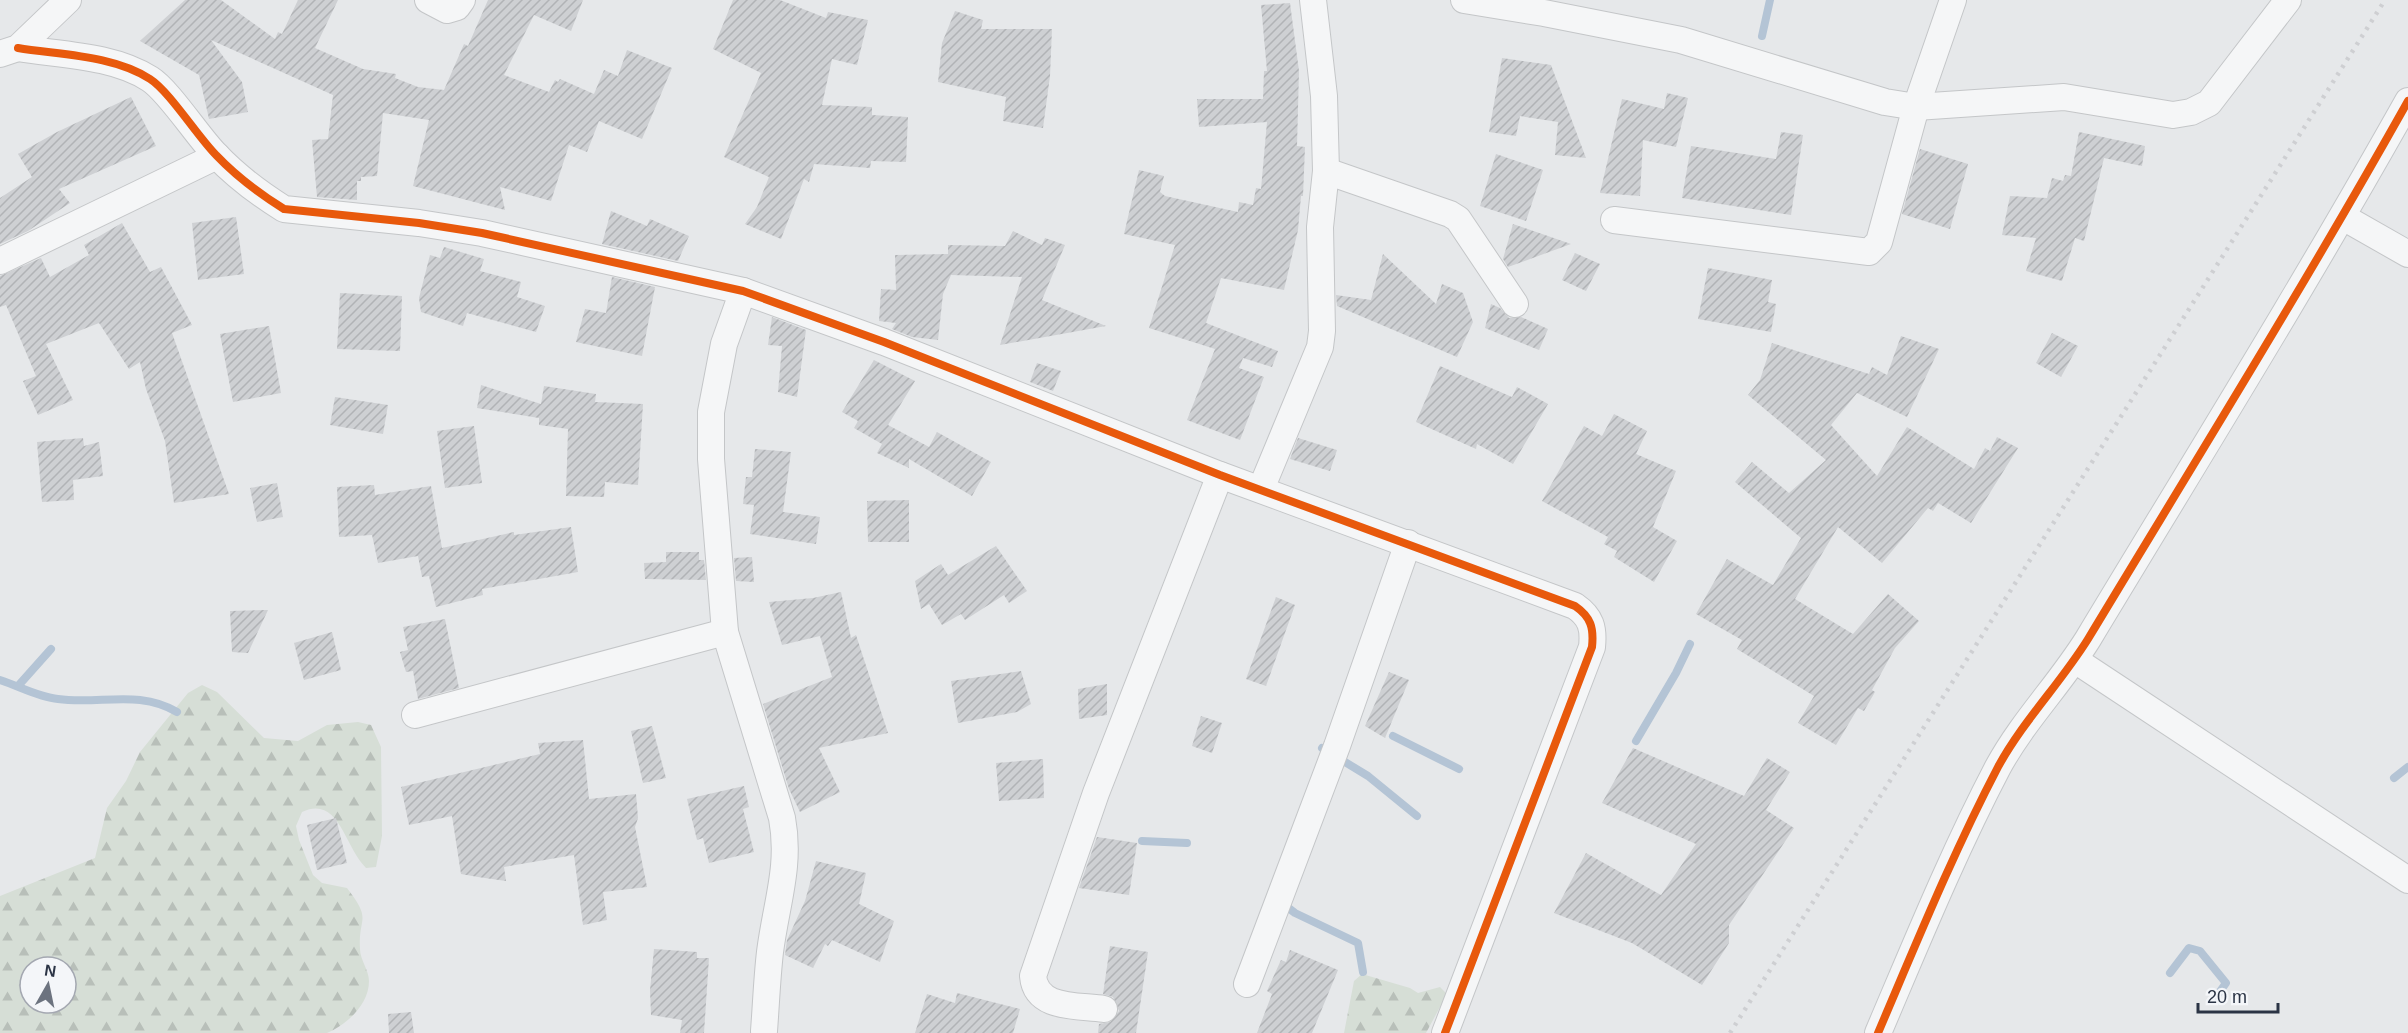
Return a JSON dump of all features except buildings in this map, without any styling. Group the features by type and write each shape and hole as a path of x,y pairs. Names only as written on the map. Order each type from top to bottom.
{"street":[{"path":"9,51 68,0"},
{"path":"428,0 447,10 457,7 462,0"},
{"path":"1261,489 1320,347 1320,227 1326,171 1324,96 1313,0"},
{"path":"1464,0 1544,12 1681,40 1886,102 1916,107 2064,97 2173,115 2191,112 2209,103 2288,0"},
{"path":"1614,219 1869,252 1881,237 1916,107 1953,0"},
{"path":"9,51 110,63 125,67 152,80 217,156 266,198 284,209 419,223 482,233 743,291 884,342 1220,475 1575,606 1586,614 1594,634 1592,647 1445,1033"},
{"path":"1878,1033 1940,887 1999,767 2017,736 2075,660 2343,218 2408,101"},
{"path":"0,261 217,156"},
{"path":"1326,171 1450,214 1458,219 1515,304"},
{"path":"2343,218 2408,255"},
{"path":"743,291 724,344 711,412 711,459 725,632 779,807 787,844 782,893 770,950 764,1031"},
{"path":"1104,1009 1052,1002 1038,992 1033,976 1096,793 1220,475"},
{"path":"1247,984 1337,746 1408,543"},
{"path":"414,715 725,632"},
{"path":"2075,660 2408,880"}],"green space":[{"path":"202,685 217,692 264,738 298,741 327,725 358,722 371,725 381,747 382,836 376,867 366,868 358,859 340,825 325,810 314,809 302,812 296,826 313,875 322,883 347,888 362,913 360,953 368,973 368,990 361,1006 342,1025 327,1033 0,1033 0,896 95,858 107,808 126,781 140,752 188,693"},
{"path":"1362,974 1410,988 1418,993 1440,987 1447,994 1426,1033 1344,1033 1354,981"}],"waterway":[{"path":"1762,36 1770,0"},
{"path":"1636,741 1676,673 1690,644"},
{"path":"18,686 51,649"},
{"path":"0,680 51,698 133,699 163,705 177,712"},
{"path":"1393,736 1459,769"},
{"path":"1322,748 1368,776 1417,816"},
{"path":"2394,778 2408,767"},
{"path":"1142,841 1187,843"},
{"path":"1282,903 1295,913 1358,943 1363,972"},
{"path":"2170,973 2189,948 2200,951 2226,983 2216,997"}],"railway":[{"path":"1730,1033 2385,0"}],"cycle path":[{"path":"18,48 103,60 150,79 166,93 223,162 248,184 284,209 419,223 482,233 743,291 884,342 1220,475 1575,606 1588,619 1592,634 1592,647 1445,1033"},
{"path":"1878,1033 1950,865 1998,767 2019,734 2088,639 2290,304 2408,101"}]}
